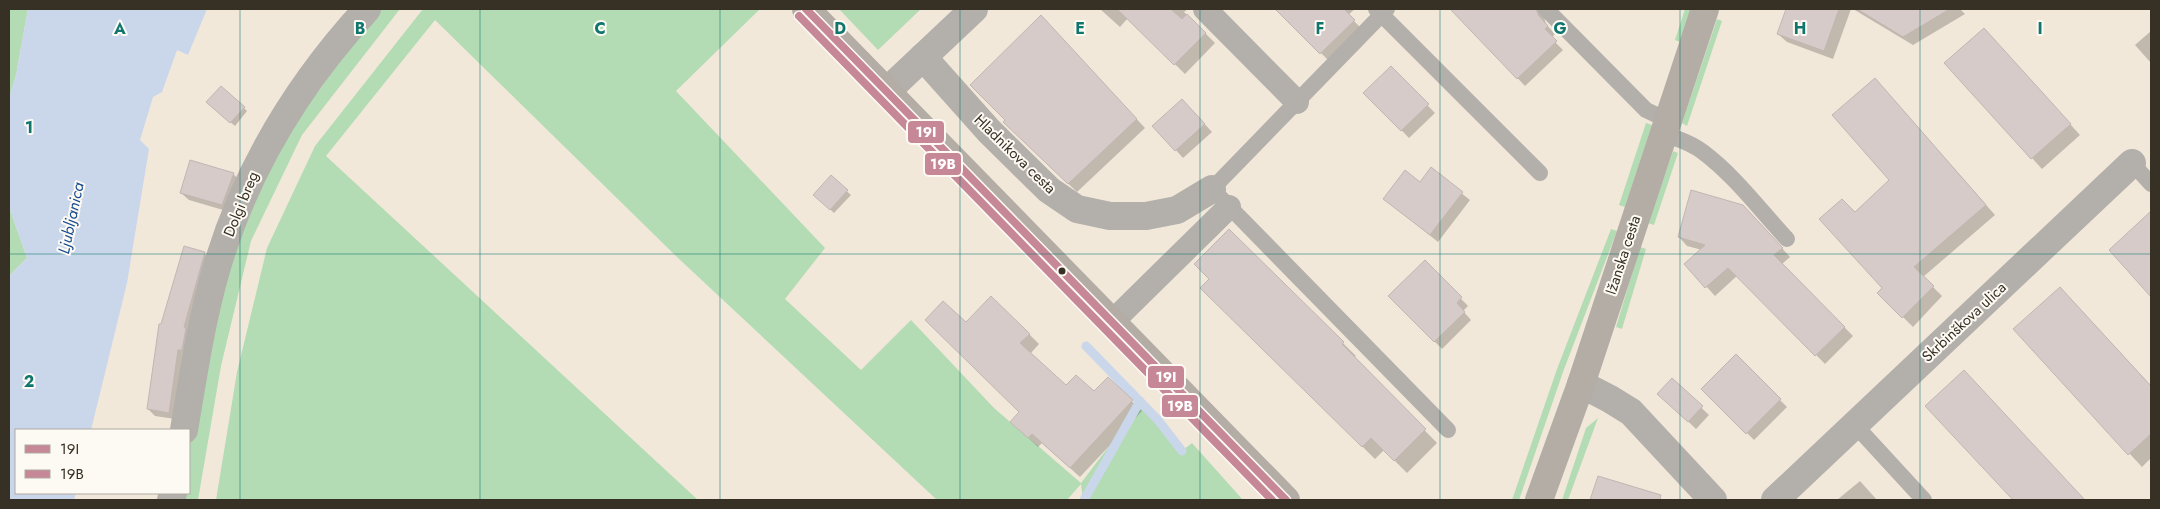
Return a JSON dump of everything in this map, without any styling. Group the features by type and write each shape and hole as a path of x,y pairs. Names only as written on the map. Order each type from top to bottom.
{"main road":[{"path":"806,9 1286,500"},
{"name":"Ižanska cesta","path":"1539,500 1581,384 1705,9"}],"street":[{"name":"Dolgi breg","path":"184,429 216,271 236,212 260,158 287,111 312,74 366,9"},
{"path":"887,91 974,9"},
{"path":"1205,9 1297,102"},
{"name":"Hladnikova cesta","path":"923,57 989,131 1049,190 1077,208 1110,216 1146,216 1221,198"},
{"name":"Skrbinškova ulica","path":"1775,500 2132,163"},
{"path":"1112,322 1221,198"},
{"path":"1581,384 1610,398 1630,412 1714,500"}],"lane":[{"path":"1546,9 1646,110 1722,168 1787,239"},
{"path":"1448,430 1221,198 1297,102 1381,11 1540,173"},
{"name":"Skrbinškova ulica","path":"2132,163 2151,184"},
{"path":"1855,425 1924,500"}],"green space":[{"path":"9,9 28,9 16,75 9,98"},
{"path":"378,9 400,9 302,135 251,241 221,366 198,500 178,500 179,494 190,494 190,430 212,314 269,159"},
{"path":"423,9 760,9 676,91 825,248 785,299 861,370 911,320 994,408 1081,483 1141,404 1179,453 1192,443 1243,500 1083,500 1081,484 1067,500 937,500 678,258 435,20 326,156 698,500 216,500 237,372 267,248 315,146"},
{"path":"839,9 921,9 878,50"},
{"path":"1685,9 1692,9 1680,42 1675,40"},
{"path":"1717,19 1722,21 1687,126 1682,123"},
{"path":"1646,123 1652,125 1625,207 1619,205"},
{"path":"1673,151 1678,153 1654,225 1648,223"},
{"path":"9,207 27,258 9,276"},
{"path":"1611,229 1617,231 1563,372 1519,500 1512,500 1557,369"},
{"path":"1640,247 1646,249 1622,329 1616,327"},
{"path":"1598,418 1568,500 1562,500 1586,428"}],"water":[{"name":"Ljubljanica","path":"28,9 207,9 188,55 177,50 162,92 153,97 140,140 149,149 127,283 91,429 15,429 15,494 76,494 74,500 9,500 9,276 27,258 9,207 9,98 16,75"}],"building":[{"path":"1117,9 1171,9 1182,19 1187,14 1206,33 1174,65"},
{"path":"1275,9 1344,9 1355,20 1320,54"},
{"path":"1450,9 1536,9 1539,16 1548,26 1545,29 1557,41 1517,79"},
{"path":"1786,9 1839,9 1824,51 1777,34"},
{"path":"1857,9 1950,9 1903,37"},
{"path":"1041,15 1137,119 1068,184 1003,122 1005,120 970,85"},
{"path":"1984,28 2071,124 2031,159 1944,63"},
{"path":"1391,66 1429,104 1401,131 1363,93"},
{"path":"1875,78 1986,205 1914,267 1934,286 1902,318 1877,293 1882,288 1819,219 1842,199 1855,212 1889,180 1832,115"},
{"path":"221,86 245,107 230,123 206,102"},
{"path":"1182,99 1205,124 1175,151 1152,126"},
{"path":"190,160 234,173 222,205 180,193"},
{"path":"1431,167 1463,192 1430,235 1383,199 1405,170 1420,182"},
{"path":"831,175 848,190 830,210 813,195"},
{"path":"1691,190 1743,205 1783,248 1774,255 1845,327 1815,356 1728,268 1705,288 1684,264 1705,245 1678,237"},
{"path":"2151,211 2151,297 2109,250"},
{"path":"1229,229 1344,342 1342,344 1426,429 1394,461 1371,438 1362,447 1200,288 1209,279 1194,264"},
{"path":"184,246 205,252 184,327 186,328 182,350 178,350 169,413 147,409 159,324 161,324"},
{"path":"1425,260 1462,297 1457,303 1465,312 1434,342 1388,296"},
{"path":"2060,287 2151,386 2151,434 2128,455 2013,329"},
{"path":"991,296 1030,334 1020,343 1066,385 1076,375 1094,391 1108,377 1133,400 1070,468 1032,434 1028,438 1010,422 1019,412 925,320 943,301 966,322"},
{"path":"1736,354 1781,399 1746,434 1701,389"},
{"path":"1964,370 2085,500 2013,500 1925,406"},
{"path":"1672,378 1703,406 1688,422 1657,394"},
{"path":"1598,476 1661,495 1660,500 1590,500"}],"waterway":[{"path":"1086,346 1158,420 1182,451"},
{"path":"1084,500 1140,401"}],"transit line":[{"name":"19I","path":"806,9 1286,500"},
{"name":"19B","path":"799,16 1272,500"}]}
